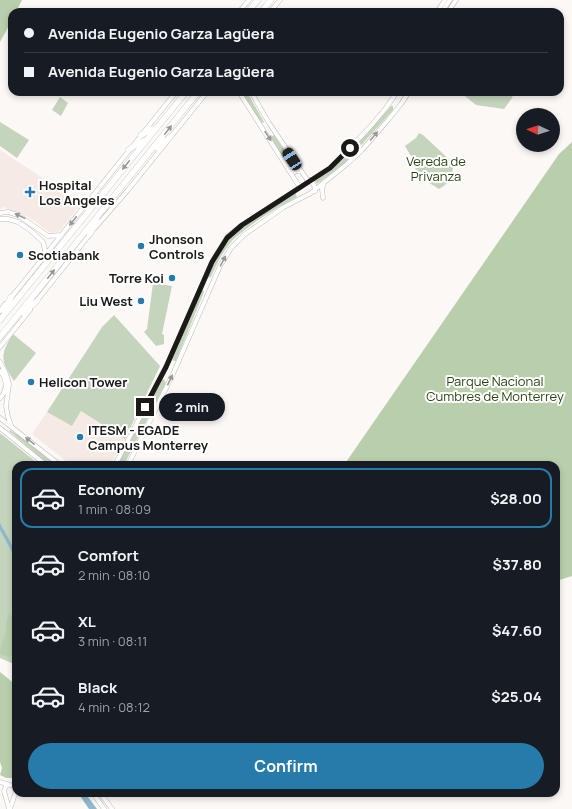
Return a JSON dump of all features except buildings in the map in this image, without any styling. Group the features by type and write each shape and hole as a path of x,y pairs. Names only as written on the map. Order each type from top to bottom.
{"highway":[{"path":"252,8 260,0"},
{"path":"264,8 271,0"},
{"path":"0,319 183,96"},
{"path":"173,109 180,104 187,96"},
{"path":"0,337 195,96"},
{"path":"141,135 158,126"},
{"path":"128,150 150,136"},
{"path":"147,156 169,138"},
{"path":"90,234 102,212"},
{"path":"0,319 12,297"},
{"path":"11,324 37,301"}],"street":[{"path":"242,8 249,0"},
{"path":"273,8 280,0"},
{"path":"0,311 173,96"},
{"path":"0,348 90,234 128,190 203,96"},
{"path":"242,96 299,186"},
{"path":"253,96 300,170 314,185 315,191"},
{"path":"117,461 166,367 203,279 216,253 232,232 299,186 330,168 365,132 394,96"},
{"path":"130,461 172,374 223,261 236,241 284,207 315,191 333,176 362,150 406,96"},
{"path":"258,121 264,125 269,123"},
{"path":"284,162 294,172 300,170"},
{"path":"330,168 329,173 333,176"},
{"path":"323,198 322,189 324,183"},
{"path":"0,213 8,212 18,215 48,236 62,235"},
{"path":"258,214 262,223"},
{"path":"0,219 8,219 18,222 30,230 43,242 46,255"},
{"path":"250,219 253,222 254,228"},
{"path":"43,242 48,236"},
{"path":"0,362 9,384 6,406 12,428"},
{"path":"0,371 6,386 4,393 0,398"},
{"path":"0,418 55,461"},
{"path":"1,430 41,461"},
{"path":"0,782 12,785"},
{"path":"3,791 5,788 12,785"},
{"path":"3,791 10,797 12,796"},
{"path":"3,791 9,809"},
{"path":"9,809 14,797"},
{"path":"96,797 104,809"},
{"path":"103,797 112,809"}],"shaded area":[{"name":"Hospital Los Angeles","path":"0,150 41,177 79,207 59,232 51,233 29,217 4,207 0,209"},
{"name":"ITESM - EGADE Campus Monterrey","path":"81,411 125,439 112,461 66,461 32,434 47,412 72,426"}],"green space":[{"path":"0,0 22,0 18,8 8,8 8,27 0,42"},
{"path":"243,96 249,96 264,122 262,123"},
{"path":"465,96 513,96 504,109 476,105"},
{"path":"60,97 68,103 61,116 52,110"},
{"path":"391,106 393,106 393,110 345,163 317,184 314,180 334,167 345,157"},
{"path":"0,122 29,140 17,158 0,146"},
{"name":"Vereda de Privanza","path":"419,133 454,164 450,179 439,189 426,181 416,171 412,158 405,146 416,138"},
{"path":"274,135 297,169 294,170 286,161 271,139"},
{"name":"Parque Nacional Cumbres de Monterrey","path":"572,142 572,576 560,580 560,461 347,461 559,154"},
{"path":"295,192 297,197 262,218 237,236 225,250 211,277 206,277 212,263 229,238 237,230"},
{"path":"153,283 172,286 162,334 164,335 164,344 156,346 144,332 147,329"},
{"path":"201,289 204,292 176,361 174,361 172,357"},
{"path":"114,315 160,366 125,439 81,411 72,426 47,412 102,327"},
{"path":"13,334 36,353 14,381 6,368 3,358 6,347"},
{"path":"164,379 166,383 126,461 119,461 162,380"},
{"path":"10,430 24,439 51,461 44,461 9,431"},
{"path":"0,433 35,461 12,461 12,663 0,658"},
{"path":"9,614 12,617 12,655 5,656 0,654"},
{"path":"0,672 12,682 12,778 6,778 0,775 2,768 0,762"}],"water":[{"path":"0,523 12,545 12,553 10,548 0,530"},
{"path":"81,797 88,797 97,809 89,809"}],"place":[{"name":"Hospital Los Angeles","path":"30,192"},
{"name":"Jhonson Controls","path":"141,246"},
{"name":"Scotiabank","path":"20,255"},
{"name":"Torre Koi","path":"172,278"},
{"name":"Liu West","path":"141,301"},
{"name":"Helicon Tower","path":"31,382"},
{"name":"ITESM - EGADE Campus Monterrey","path":"80,437"}],"route":[{"path":"145,407 166,367 203,279 216,253 227,238 232,232 299,186 330,168 350,148"}]}
